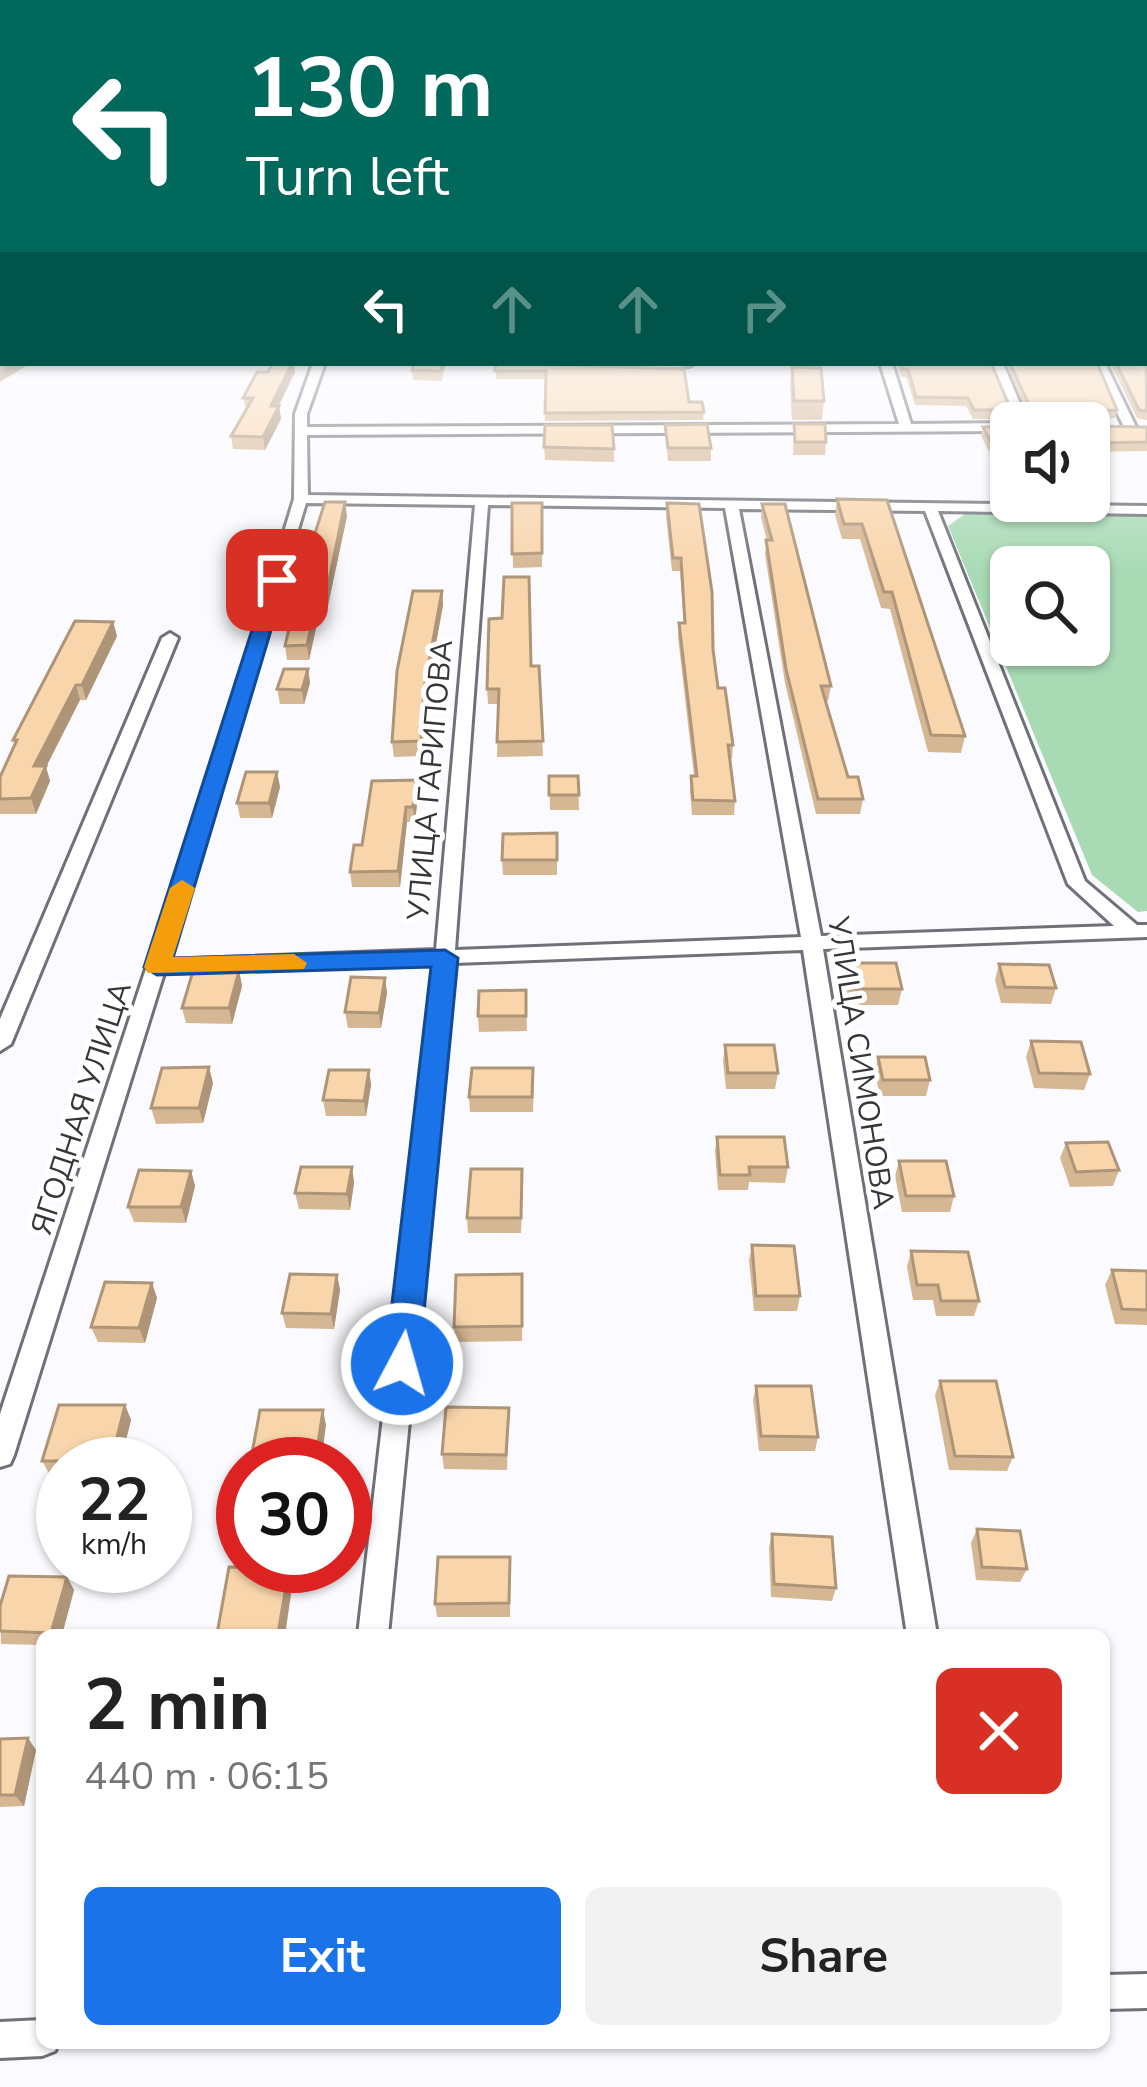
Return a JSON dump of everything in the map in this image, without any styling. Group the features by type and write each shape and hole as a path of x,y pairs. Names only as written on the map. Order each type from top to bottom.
{"street":[{"name":"ЯГОДНАЯ УЛИЦА","path":"0,1455 301,499 301,414 312,383"},
{"path":"892,383 906,428"},
{"path":"1109,383 1130,427"},
{"path":"302,431 990,427"},
{"path":"1110,427 1147,427"},
{"path":"301,499 1147,510"},
{"name":"УЛИЦА ГАРИПОВА","path":"375,1629 445,958 482,502"},
{"name":"УЛИЦА СИМОНОВА","path":"731,503 812,942 921,1629"},
{"path":"929,505 1076,884 1140,932"},
{"path":"0,1044 5,1019 170,638"},
{"path":"157,967 1140,932"},
{"path":"1110,1992 1147,1990"},
{"path":"0,2040 36,2038"}],"green space":[{"path":"969,511 990,512 990,522 1110,522 1110,515 1147,516 1147,911 1138,912 1092,875 1006,666 1110,666 1110,546 990,546 990,628 948,526"}],"building":[{"path":"251,383 282,383 271,406 279,406 263,437 231,436 253,398 243,398"},
{"path":"546,383 686,383 689,402 702,402 704,412 545,413"},
{"path":"793,383 822,383 824,401 794,401"},
{"path":"912,383 1000,383 1008,402 990,402 990,410 974,410 968,398 916,397"},
{"path":"1019,383 1106,383 1117,410 1110,410 1110,402 1028,402"},
{"path":"1126,383 1146,383 1147,411 1139,410"},
{"path":"707,424 711,448 668,448 665,425"},
{"path":"794,424 825,424 826,442 795,442"},
{"path":"545,425 612,425 614,449 544,447"},
{"path":"1110,426 1147,427 1147,442 1110,443"},
{"path":"837,499 887,500 965,736 931,735 892,592 884,592 862,524 844,524"},
{"path":"325,502 345,502 326,596 318,596 307,645 285,646 300,580"},
{"path":"512,503 542,503 542,553 512,554"},
{"path":"667,503 699,504 712,592 718,688 725,688 733,745 728,745 735,801 693,800 691,776 697,776 679,623 685,623 681,558 673,558"},
{"path":"762,504 785,504 831,686 821,686 848,777 858,777 863,799 818,799 786,669 766,540 772,540"},
{"path":"504,577 529,577 531,666 539,666 543,741 497,742 499,689 487,689 489,619 502,618"},
{"path":"413,591 442,591 424,689 421,741 392,742 397,671"},
{"path":"75,621 113,622 34,766 46,766 31,798 0,799 0,777 17,740 13,740"},
{"path":"284,669 308,669 302,690 277,689"},
{"path":"246,772 277,772 269,803 237,803"},
{"path":"549,776 578,776 579,795 549,795"},
{"path":"416,780 413,807 406,807 398,871 350,872 354,845 362,845 372,781"},
{"path":"557,833 557,860 502,860 503,834"},
{"path":"844,963 896,963 902,989 849,989"},
{"path":"999,964 1049,965 1056,988 1005,987"},
{"path":"193,971 239,971 229,1008 182,1008"},
{"path":"351,977 385,978 379,1013 345,1012"},
{"path":"526,990 526,1016 478,1016 479,991"},
{"path":"1031,1041 1081,1042 1090,1074 1039,1073"},
{"path":"725,1045 774,1045 778,1073 728,1073"},
{"path":"878,1057 925,1057 930,1080 883,1080"},
{"path":"209,1067 199,1108 151,1108 162,1068"},
{"path":"472,1068 533,1068 532,1097 469,1097"},
{"path":"329,1070 369,1070 364,1101 323,1100"},
{"path":"717,1137 784,1137 788,1167 749,1167 750,1175 720,1175"},
{"path":"1108,1142 1119,1170 1076,1172 1066,1143"},
{"path":"899,1161 946,1161 954,1196 906,1196"},
{"path":"301,1167 352,1167 347,1194 295,1193"},
{"path":"471,1169 522,1169 521,1218 467,1218"},
{"path":"139,1170 191,1171 181,1207 128,1207"},
{"path":"752,1245 794,1246 800,1296 756,1296"},
{"path":"911,1251 968,1252 979,1301 941,1301 938,1285 917,1285"},
{"path":"1112,1270 1147,1271 1147,1310 1122,1309"},
{"path":"290,1274 337,1275 331,1314 282,1313"},
{"path":"522,1274 522,1326 454,1327 456,1275"},
{"path":"105,1282 152,1283 139,1328 91,1327"},
{"path":"940,1381 996,1381 1013,1457 955,1456"},
{"path":"756,1386 811,1386 818,1437 761,1436"},
{"path":"59,1405 125,1405 117,1437 49,1437"},
{"path":"446,1407 509,1408 506,1455 442,1454"},
{"path":"260,1410 323,1410 319,1437 255,1437"},
{"path":"977,1529 1020,1531 1027,1569 982,1567"},
{"path":"772,1534 832,1537 836,1588 774,1584"},
{"path":"438,1557 510,1557 509,1603 435,1604"},
{"path":"9,1576 36,1576 36,1593 62,1593 52,1629 0,1631 0,1606"},
{"path":"224,1593 285,1593 279,1629 218,1629"},
{"path":"28,1738 15,1795 0,1795 0,1739"}],"slow traffic":[{"path":"182,888 157,967 294,963"}],"route":[{"path":"277,580 157,967 445,958 402,1364"}]}
